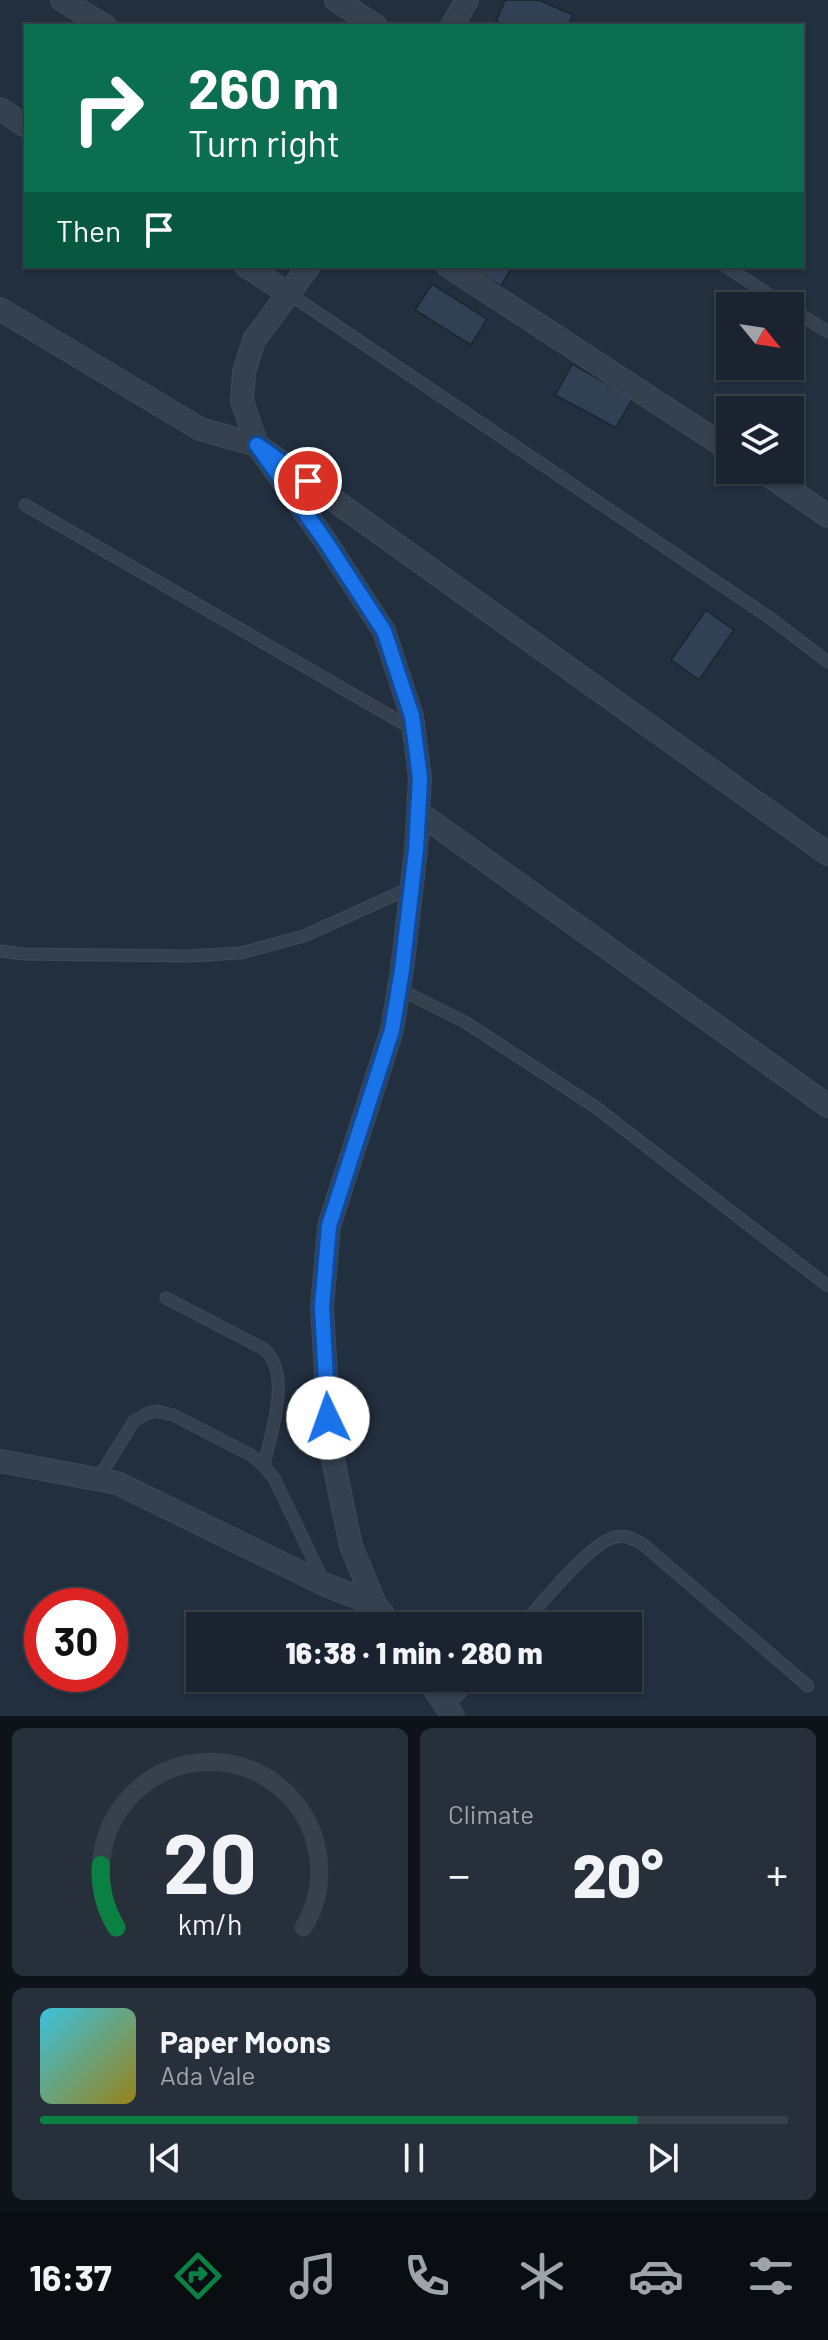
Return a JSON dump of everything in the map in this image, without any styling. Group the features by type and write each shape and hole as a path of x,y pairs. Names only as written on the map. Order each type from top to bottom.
{"street":[{"path":"62,0 102,24"},
{"path":"336,0 373,24"},
{"path":"453,24 467,0"},
{"path":"0,109 24,125"},
{"path":"249,268 288,293"},
{"path":"307,268 254,340 244,372 242,401 257,445 384,631 412,716 420,778 411,888 392,1030 329,1226 322,1307 330,1445 351,1546 381,1612"},
{"path":"451,268 716,441"},
{"path":"0,309 200,429 257,445 828,854"},
{"path":"781,484 828,516"},
{"path":"418,812 828,1106"},
{"path":"0,1461 117,1483 326,1585 375,1604"},
{"path":"436,1692 450,1712"}],"lane":[{"path":"728,268 766,292"},
{"path":"288,293 757,609 828,662"},
{"path":"804,317 828,332"},
{"path":"25,505 414,729"},
{"path":"0,951 188,956 241,953 304,936 411,888"},
{"path":"399,989 465,1022 594,1106 828,1286"},
{"path":"166,1298 272,1356 279,1390 264,1466"},
{"path":"98,1479 134,1421 157,1411 186,1421 251,1455 264,1466 274,1478 326,1585"},
{"path":"534,1612 595,1547 615,1536 630,1537 645,1546 808,1686"},
{"path":"450,1712 464,1692"}],"building":[{"path":"505,0 539,0 573,15 569,24 502,24 496,21"},
{"path":"471,268 512,268 501,286"},
{"path":"432,284 487,319 471,345 415,310"},
{"path":"572,364 633,398 616,428 555,395"},
{"path":"706,610 734,630 699,680 671,660"}],"route":[{"path":"308,481 257,445 384,631 412,716 420,778 416,850 392,1030 329,1226 322,1307 328,1418"}]}
